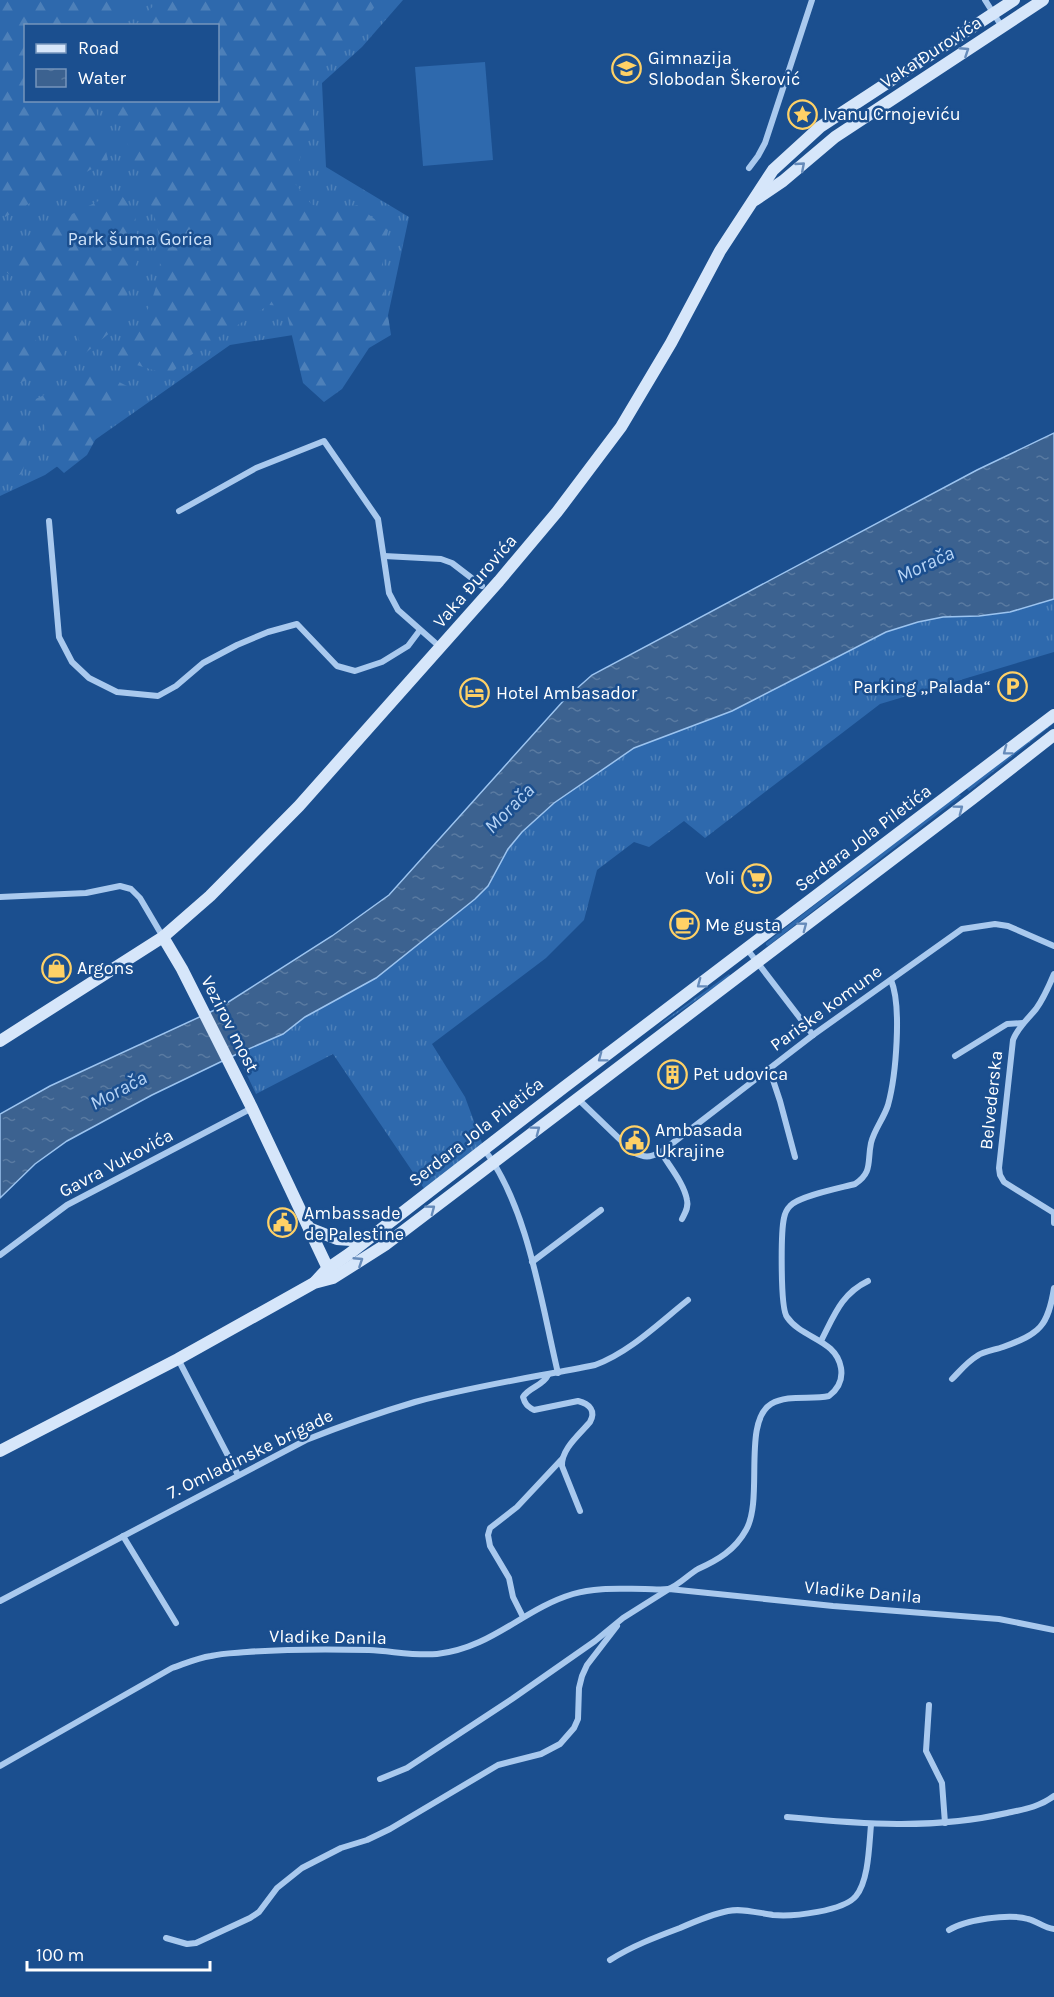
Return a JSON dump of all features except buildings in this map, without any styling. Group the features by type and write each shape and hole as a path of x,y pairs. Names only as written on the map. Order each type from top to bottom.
{"main road":[{"name":"Vaka Đurovića","path":"0,1041 164,937 210,896 299,806 440,648 557,512 605,448 671,343 720,251 773,170 820,127 1014,0"},
{"name":"Vaka Đurovića","path":"754,201 783,181 835,137 1043,0"},
{"name":"Serdara Jola Piletića","path":"330,1273 365,1241 484,1149 1054,715"},
{"name":"Serdara Jola Piletića","path":"0,1451 178,1359 330,1273 385,1245 1054,735"},
{"name":"Vezirov most","path":"164,937 180,964 250,1104 330,1273"},
{"path":"309,1228 338,1239 365,1241"}],"street":[{"path":"749,168 765,142 812,0"},
{"name":"Vaka Đurovića","path":"985,0 993,14"},
{"path":"993,14 1002,27"},
{"path":"179,512 256,468 324,441 378,519 389,592 398,610 440,648"},
{"path":"49,521 59,637 72,662 89,678 117,692 158,696 176,687 203,663 237,645 268,632 297,624 337,666 355,671 382,662 408,646 420,630"},
{"path":"384,556 441,559 452,562 482,586"},
{"path":"0,897 86,893 120,886 126,887 140,898 164,937"},
{"name":"Pariske komune","path":"661,1152 813,1035 962,929 994,924 1008,926 1054,946"},
{"path":"747,949 813,1035"},
{"name":"Belvederska","path":"1054,974 1044,997 1023,1023 1013,1040 1000,1175 1010,1187 1054,1213"},
{"path":"380,1779 406,1768 512,1699 623,1618 698,1569 712,1564 729,1552 747,1529 751,1520 754,1503 757,1428 766,1408 772,1403 783,1400 829,1396 840,1385 842,1374 836,1354 821,1341 800,1329 784,1313 783,1221 789,1206 795,1202 855,1184 861,1180 869,1168 872,1142 888,1105 896,1056 895,993 891,980"},
{"path":"954,1056 1007,1024 1023,1023"},
{"path":"770,1068 795,1157"},
{"path":"578,1099 633,1152 649,1158 661,1152 688,1201 687,1211 682,1219"},
{"name":"Gavra Vukovića","path":"0,1255 67,1205 250,1104"},
{"path":"484,1149 510,1191 532,1262 558,1373"},
{"path":"532,1262 601,1210"},
{"path":"1054,1213 1054,1223"},
{"path":"821,1341 842,1301 849,1293 868,1281"},
{"path":"952,1379 962,1367 978,1355 1029,1336 1042,1326 1048,1316 1054,1288"},
{"name":"7. Omladinske brigade","path":"0,1601 306,1440 345,1424 436,1397 595,1365 626,1349 688,1300"},
{"path":"178,1359 238,1475"},
{"path":"523,1617 513,1598 509,1578 490,1546 488,1535 490,1528 517,1507 562,1459 593,1417 585,1403 578,1401 534,1410 528,1407 523,1397 543,1382 548,1375"},
{"path":"562,1459 562,1466 580,1511"},
{"path":"123,1536 176,1623"},
{"name":"Vladike Danila","path":"0,1766 172,1668 212,1655 267,1651 370,1650 420,1655 439,1653 478,1644 532,1611 573,1594 595,1589 669,1589 833,1606 999,1619 1054,1630"},
{"path":"166,1938 187,1944 196,1943 250,1918 259,1912 282,1884 302,1868 341,1848 367,1840 390,1829 498,1765 541,1754 560,1744 574,1728 578,1719 579,1689 587,1665 623,1618"},
{"path":"929,1705 926,1751 942,1783 945,1823"},
{"path":"787,1817 871,1825 945,1823 993,1816 1042,1805 1054,1796"},
{"path":"610,1960 652,1939 729,1911 795,1916 849,1902 857,1895 864,1880 871,1825"},
{"path":"949,1930 958,1924 973,1921 1016,1917 1026,1918 1046,1928 1054,1929"}],"green space":[{"name":"Park šuma Gorica","path":"0,0 403,0 362,47 322,83 326,167 409,217 387,320 230,345 45,475 0,496"},
{"path":"0,0 134,0 110,24 24,24 24,102 94,102 108,160 5,217 0,209"},
{"path":"161,0 380,0 312,81 313,117 293,181 312,205 341,210 357,205 388,230 381,270 391,335 369,348 342,389 324,402 303,383 285,306 269,305 191,355 169,375 111,357 145,315 154,295 160,257 156,221 151,203 114,102 219,102 219,24 137,24"},
{"path":"485,62 493,160 423,166 415,67"},
{"path":"119,191 135,215 139,253 122,315 112,331 83,355 77,332 63,326 48,331 33,312 31,289 0,268 23,253 19,240"},
{"path":"0,288 17,301 20,317 41,348 53,345 64,346 65,365 4,389 0,389"},
{"path":"97,371 133,389 125,404 107,418 87,455 64,473 50,460 45,427 38,408 29,402"},
{"path":"0,409 28,427 22,474 0,481"},
{"path":"1054,599 1054,652 880,704 705,838 684,821 649,847 634,842 597,870 584,920 546,958 432,1044 465,1097 485,1151 427,1193 333,1054 256,1094 237,1054 283,1034 305,1017 376,978 475,899 488,886 508,849 522,832 554,803 634,748 732,711 886,632 943,617 1010,612"},
{"path":"1054,718 1054,723 969,791 966,788"},
{"path":"958,793 961,796 768,946 766,945 766,943"},
{"path":"729,974 731,976 656,1028 665,1020"}],"water":[{"name":"Morača","path":"1054,433 1054,599 1010,612 943,617 886,632 732,711 634,748 554,803 522,832 508,849 488,886 475,899 376,978 305,1017 283,1034 152,1095 67,1141 35,1164 0,1198 0,1114 50,1086 219,1008 332,936 389,895 565,699 592,675 977,470"}],"place":[{"name":"Gimnazija Slobodan Škerović","path":"627,68"},
{"name":"Ivanu Crnojeviću","path":"802,114"},
{"name":"Parking „Palada“","path":"1012,687"},
{"name":"Hotel Ambasador","path":"475,693"},
{"name":"Voli","path":"756,878"},
{"name":"Me gusta","path":"684,925"},
{"name":"Argons","path":"56,968"},
{"name":"Pet udovica","path":"672,1074"},
{"name":"Ambasada Ukrajine","path":"634,1140"},
{"name":"Ambassade de Palestine","path":"283,1223"}]}
